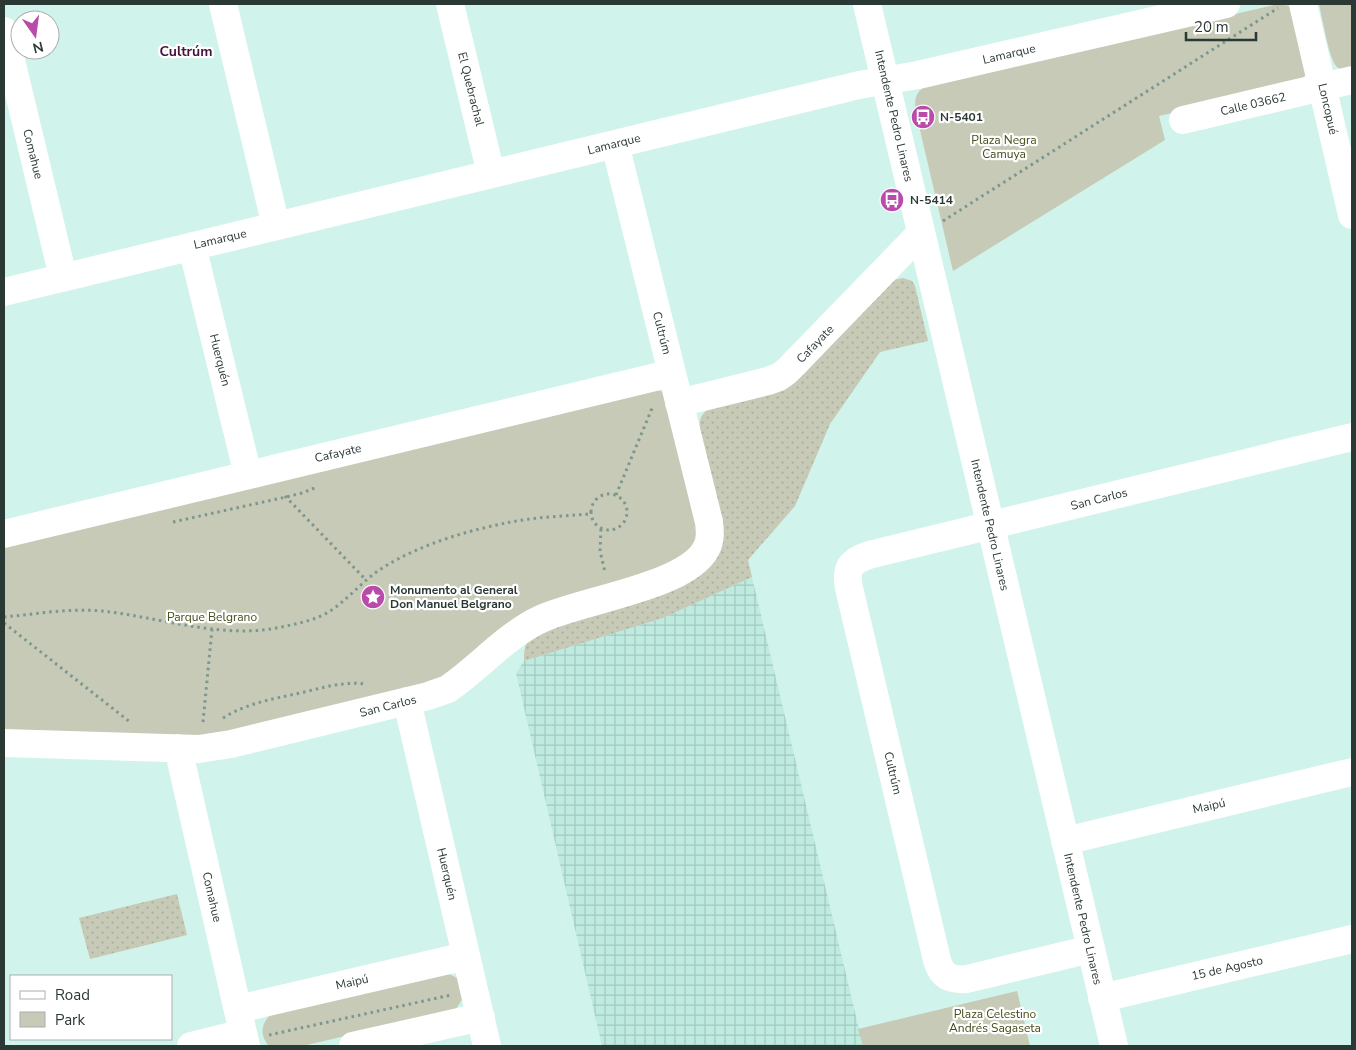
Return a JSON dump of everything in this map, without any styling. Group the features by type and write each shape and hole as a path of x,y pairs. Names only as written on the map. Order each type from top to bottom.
{"street":[{"path":"223,4 276,226"},
{"name":"El Quebrachal","path":"450,4 491,174"},
{"name":"Intendente Pedro Linares","path":"867,4 885,80 931,228 990,525 1114,1046"},
{"name":"Lamarque","path":"4,292 859,85 928,73 1226,4"},
{"name":"Loncopué","path":"1303,4 1352,214"},
{"name":"Comahue","path":"4,31 63,277"},
{"path":"1323,87 1352,80"},
{"name":"Calle 03662","path":"1183,120 1323,87"},
{"name":"Cultrúm","path":"615,144 672,373 666,404 709,522"},
{"name":"Cafayate","path":"666,404 768,381 787,372 931,228"},
{"name":"Huerquén","path":"192,246 248,475"},
{"name":"Cafayate","path":"4,534 672,373"},
{"name":"San Carlos","path":"849,567 869,554 1352,437"},
{"name":"San Carlos","path":"4,742 199,749 222,746 428,696 448,689 517,634 540,619 662,581 684,570 694,563 706,549 709,540 709,522"},
{"name":"Cultrúm","path":"849,567 847,573 849,588 937,960 942,972 953,979 967,979 1090,949"},
{"name":"Huerquén","path":"407,701 487,1046"},
{"name":"Comahue","path":"178,748 247,1031"},
{"name":"Maipú","path":"1065,841 1352,772"},
{"name":"15 de Agosto","path":"1102,998 1352,939"},
{"name":"Maipú","path":"191,1046 247,1031 466,956"},
{"path":"353,1046 480,1017"}],"path":[{"path":"931,228 1285,4"},
{"path":"616,495 666,404"},
{"path":"604,494 616,495 625,503 627,514 626,519 618,528 606,530 596,525 590,514 594,502 604,494"},
{"path":"286,497 366,580"},
{"path":"4,617 93,610 212,629 243,631 278,628 312,620 325,614 382,568 402,556 448,539 512,522 590,514"},
{"path":"601,529 600,551 606,576"},
{"path":"4,623 133,724 123,724"},
{"path":"209,725 202,726 212,629"},
{"path":"220,720 234,711 256,703 334,685 351,683 372,684"},
{"path":"247,1031 454,994"}],"shaded area":[{"path":"752,577 863,1046 602,1046 516,673 524,661 663,618"}],"green space":[{"name":"Plaza Negra Camuya","path":"1279,4 1289,6 1293,10 1307,71 1301,80 1291,86 1159,116 1165,140 953,271 916,113 915,103 918,92 921,89 930,84"},
{"path":"1319,4 1352,4 1352,70 1340,69 1334,63"},
{"path":"903,278 912,281 915,286 928,341 880,352 830,424 795,506 748,560 752,577 663,618 524,661 524,650 528,640 700,431 703,414 707,410 792,384 805,373 888,283"},
{"name":"Parque Belgrano","path":"659,390 663,392 700,527 694,550 452,676 218,737 4,731 4,545"},
{"path":"177,894 187,935 90,959 79,918"},
{"path":"447,973 459,979 463,998 456,1009 450,1012 302,1046 269,1046 264,1038 263,1029 265,1021 272,1013"},
{"name":"Plaza Celestino Andrés Sagaseta","path":"1017,991 1030,1046 863,1046 858,1029"}],"place":[{"name":"N-5401","path":"923,117"},
{"name":"N-5414","path":"892,200"},
{"name":"Monumento al General Don Manuel Belgrano","path":"373,597"}],"district":[{"name":"Cultrúm","path":"186,51"}]}
